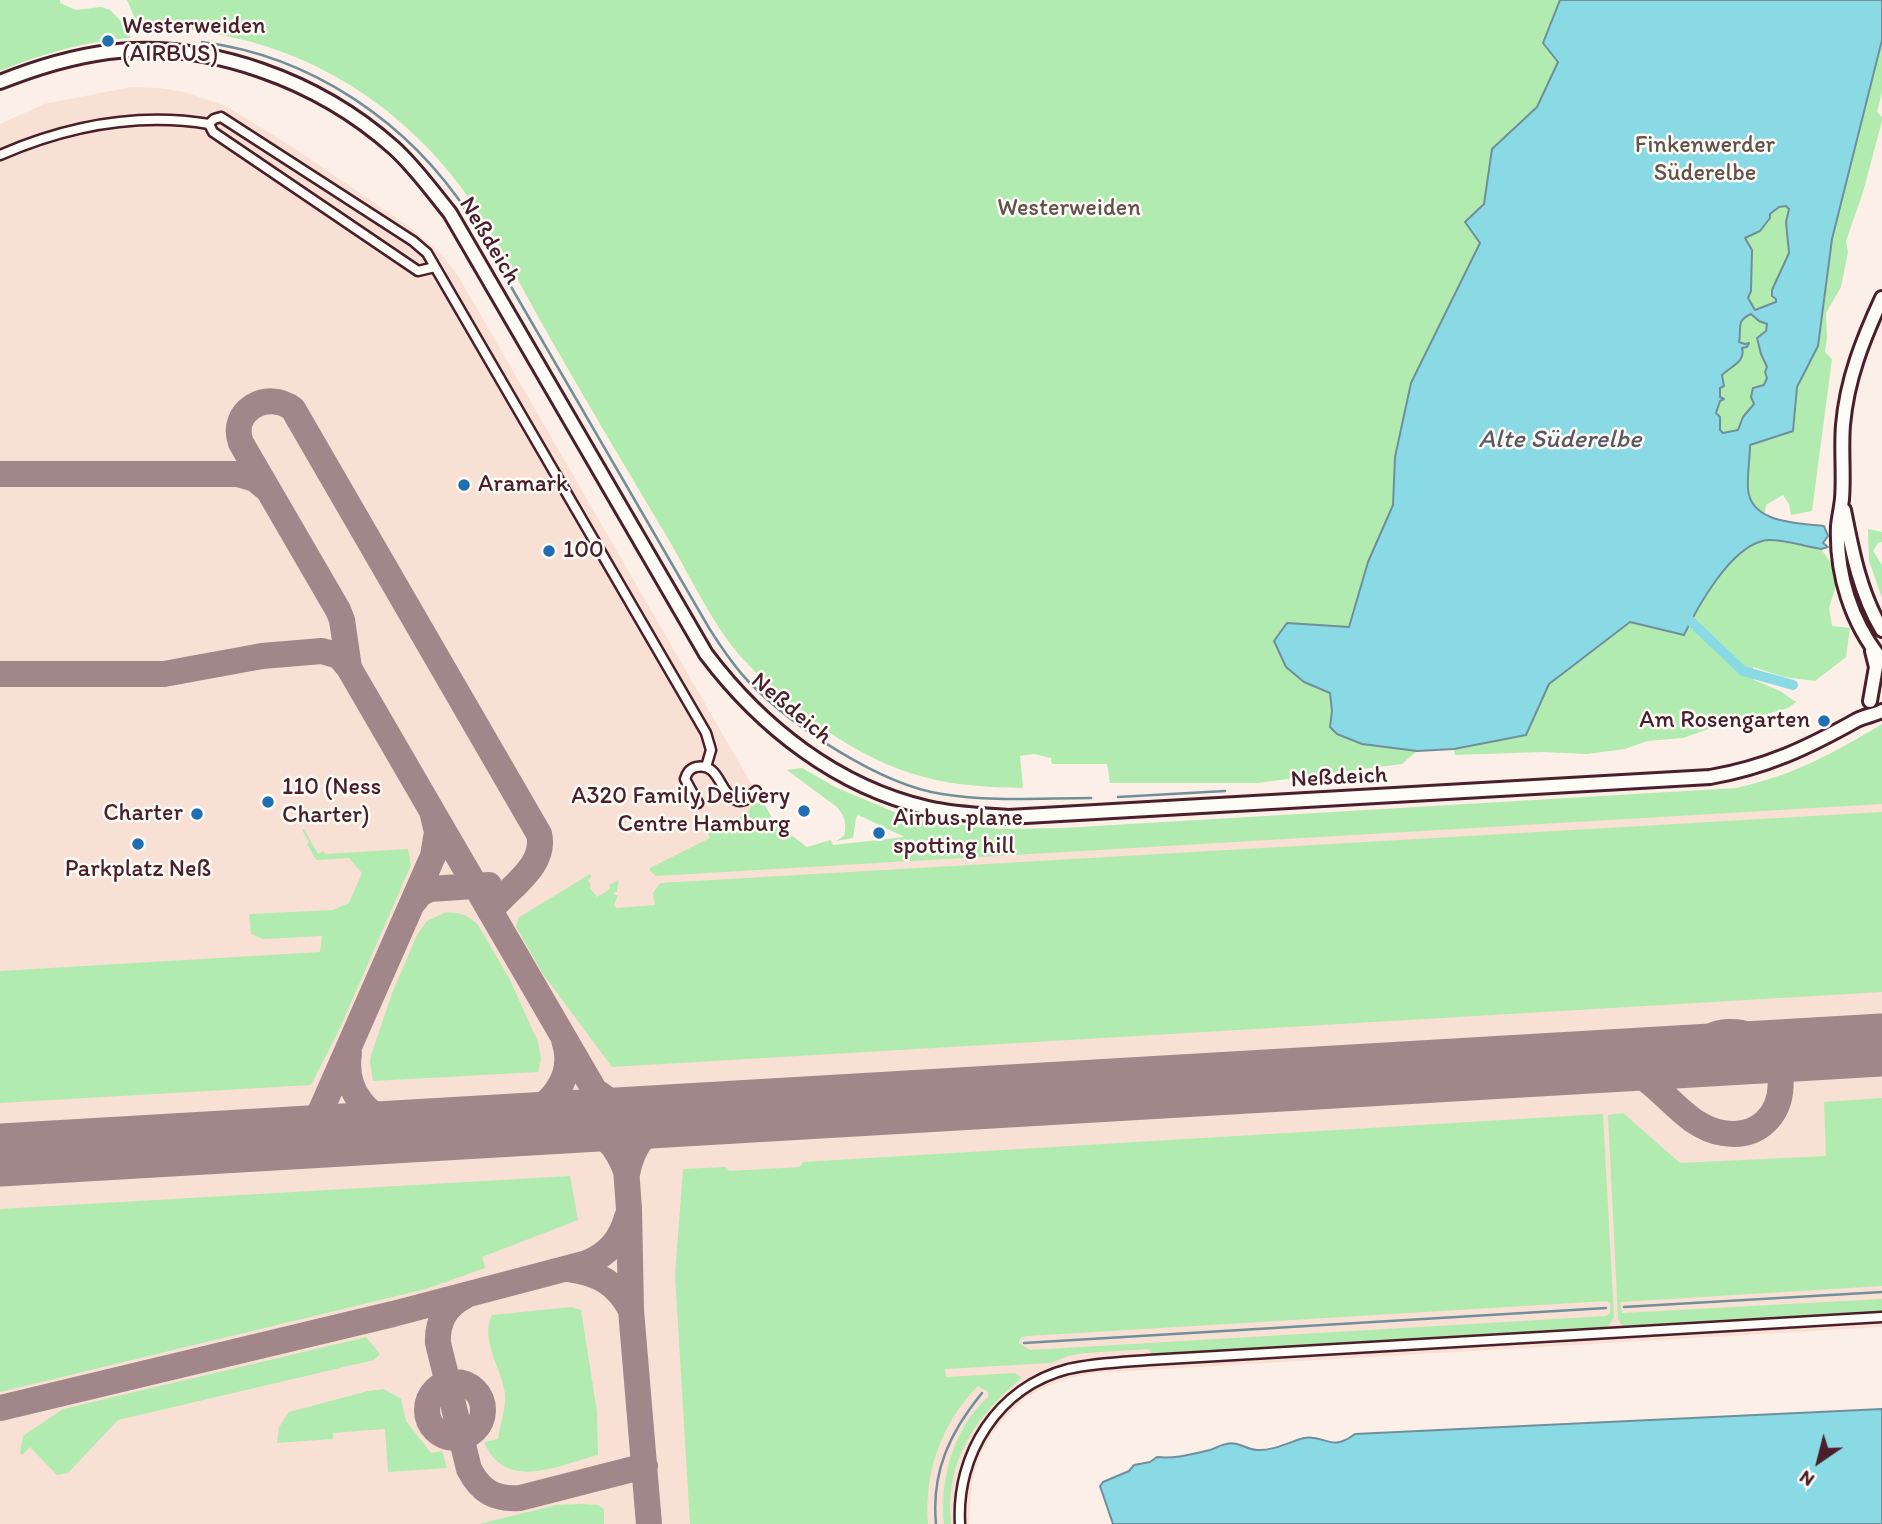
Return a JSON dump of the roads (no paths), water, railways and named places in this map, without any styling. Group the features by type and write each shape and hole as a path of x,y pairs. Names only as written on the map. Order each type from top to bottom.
{"street":[{"name":"Neßdeich","path":"0,82 46,66 91,55 134,51 179,53 232,62 285,79 343,110 374,132 415,169 450,213 706,654 725,679 770,725 807,753 834,770 886,795 945,811 1008,817 1699,778 1730,773 1790,755 1858,719 1882,711"},
{"path":"209,124 221,117 413,241 427,253 706,733 711,750 706,767"},
{"path":"0,155 30,142 110,121 153,118 209,124"},
{"path":"209,124 213,132 418,271 435,267"},
{"path":"1870,701 1876,667 1875,657 1853,611 1841,569 1838,524 1842,499 1843,431 1849,387 1857,355 1882,298"},
{"path":"1842,499 1854,563 1865,595 1882,630"},
{"path":"1869,645 1882,660"},
{"name":"Neßdeich","path":"1858,719 1882,689"},
{"path":"698,803 685,779 691,769 706,767 715,773 728,794 736,800 746,800 756,791"},
{"path":"960,1524 963,1479 983,1430 1018,1393 1067,1369 1149,1360 1882,1317"}],"water":[{"name":"Alte Süderelbe","path":"1560,0 1882,0 1882,40 1832,239 1818,346 1797,387 1793,431 1750,445 1748,489 1751,501 1758,509 1778,520 1824,526 1828,536 1823,543 1828,547 1821,549 1768,540 1750,546 1738,555 1716,580 1684,635 1630,622 1549,684 1526,735 1454,749 1417,751 1362,744 1337,734 1330,727 1330,693 1304,682 1286,667 1274,641 1287,623 1349,627 1368,562 1393,505 1395,457 1411,383 1480,243 1465,222 1484,204 1492,149 1537,107 1558,62 1543,43","holes":["1786,206 1789,209 1786,222 1789,253 1772,290 1776,302 1755,310 1748,298 1751,291 1752,250 1745,238 1760,231 1770,214 1779,207","1751,314 1767,324 1766,331 1757,338 1767,367 1767,378 1764,385 1753,388 1751,397 1754,404 1743,417 1738,430 1723,433 1720,430 1720,417 1716,413 1720,401 1724,399 1720,397 1720,388 1724,386 1722,375 1740,360 1742,348 1749,343 1739,342 1741,323"]},
{"path":"1882,1409 1882,1524 1113,1524 1100,1486 1103,1482 1129,1471 1134,1465 1150,1462 1157,1457 1184,1456 1230,1443 1263,1450 1311,1437 1339,1442 1355,1434"}],"waterway":[{"path":"202,42 243,50 282,62 355,99 388,124 446,182 470,216 709,628 739,670 768,700 839,752 892,779 918,788 979,798 1091,798"},
{"path":"1682,613 1743,671 1793,685"},
{"path":"1118,797 1225,791"},
{"path":"1624,1307 1882,1292"},
{"path":"1024,1343 1606,1308"},
{"path":"936,1524 937,1487 945,1454 961,1423 982,1393"}],"place":[{"name":"Westerweiden (AIRBUS)","path":"108,41"},
{"name":"Aramark","path":"464,485"},
{"name":"100","path":"549,551"},
{"name":"Am Rosengarten","path":"1824,721"},
{"name":"110 (Ness Charter)","path":"268,802"},
{"name":"A320 Family Delivery Centre Hamburg","path":"804,811"},
{"name":"Charter","path":"197,814"},
{"name":"Airbus plane spotting hill","path":"879,833"},
{"name":"Parkplatz Neß","path":"138,844"}],"park label":[{"name":"Finkenwerder Süderelbe","path":"1705,160"},
{"name":"Westerweiden","path":"1069,209"}]}
